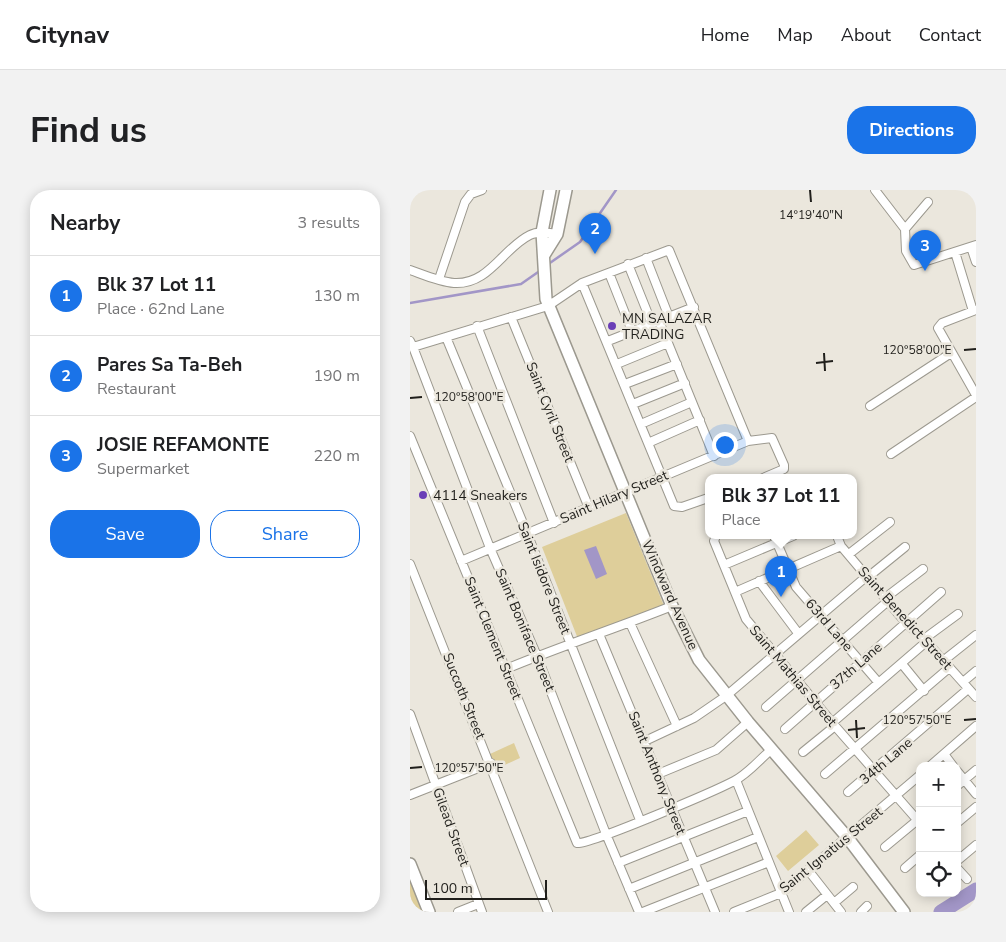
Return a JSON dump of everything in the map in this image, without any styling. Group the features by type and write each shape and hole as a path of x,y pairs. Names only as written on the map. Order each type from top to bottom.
{"main road":[{"name":"Windward Avenue","path":"550,190 542,232 547,303 672,606 699,660 726,696 847,837 904,912"},
{"path":"544,255 557,234 566,190"},
{"path":"410,864 429,912"}],"street":[{"path":"439,279 465,202 471,194 482,190"},
{"path":"875,190 906,229 906,251 911,263 918,265 973,246 976,262"},
{"path":"906,229 928,202"},
{"path":"410,270 439,279 463,282 480,276 531,234 542,232 557,234"},
{"path":"411,344 446,337 511,317 547,303 582,283 669,250 748,441"},
{"path":"891,454 976,396 938,328 942,323 975,311 955,252"},
{"path":"646,258 668,317"},
{"path":"628,264 668,343 714,456"},
{"path":"609,273 632,331"},
{"path":"582,283 608,342 674,506 679,508 705,499"},
{"path":"608,342 694,307"},
{"name":"Saint Cyril Street","path":"511,317 589,508"},
{"path":"477,326 554,523"},
{"name":"Saint Isidore Street","path":"446,337 527,533 640,820"},
{"path":"617,364 668,343"},
{"name":"Saint Boniface Street","path":"411,344 490,548 537,656 618,863 641,912"},
{"path":"870,406 951,353"},
{"path":"625,384 677,364"},
{"path":"632,404 685,383"},
{"path":"640,424 692,402"},
{"path":"648,443 700,420"},
{"name":"Saint Clement Street","path":"410,436 575,840 584,843 606,834"},
{"name":"Saint Hilary Street","path":"461,561 748,441 768,437 774,439 784,465 782,472 776,474"},
{"path":"849,554 890,522"},
{"name":"Saint Mathias Street","path":"715,539 746,619 833,724 916,817"},
{"path":"724,565 776,539"},
{"name":"63rd Lane","path":"776,539 796,587 878,682"},
{"name":"Saint Benedict Street","path":"838,539 842,546 906,622 976,697"},
{"path":"735,592 842,546"},
{"path":"645,740 694,718 726,696 774,652 905,547"},
{"name":"Succoth Street","path":"410,564 491,763 548,912"},
{"path":"766,708 843,642 923,569"},
{"path":"759,581 798,633"},
{"name":"37th Lane","path":"784,729 941,592"},
{"path":"506,669 570,642 599,634 672,606"},
{"path":"803,752 878,682 902,664 925,641 958,614"},
{"path":"630,623 677,726"},
{"name":"Saint Anthony Street","path":"599,634 645,740 715,912"},
{"path":"943,661 976,636"},
{"path":"902,664 924,691"},
{"path":"825,774 950,668"},
{"name":"34th Lane","path":"848,792 875,770 965,686 976,671"},
{"name":"Gilead Street","path":"410,714 482,912"},
{"path":"658,774 716,750 748,722"},
{"path":"935,762 976,726"},
{"path":"606,834 736,780 772,749"},
{"path":"944,754 950,762"},
{"path":"410,795 491,763"},
{"path":"961,783 976,770"},
{"path":"961,775 976,794"},
{"name":"Saint Ignatius Street","path":"734,912 781,892 916,779"},
{"path":"736,780 789,912"},
{"path":"961,820 976,807"},
{"path":"618,863 748,810"},
{"path":"885,847 916,822"},
{"path":"629,888 758,836"},
{"path":"961,858 976,844"},
{"path":"905,868 916,858"},
{"path":"641,912 768,862"},
{"path":"808,870 841,912"},
{"path":"961,872 967,879"},
{"path":"834,903 853,887"},
{"path":"806,912 827,895"},
{"path":"458,912 478,904"},
{"path":"861,912 868,906"}],"shaded area":[{"path":"626,513 664,606 578,639 542,547"},
{"path":"596,546 607,574 596,579 584,550"},
{"path":"514,743 520,758 496,769 490,754"},
{"path":"806,830 819,845 788,871 776,856"},
{"path":"410,877 424,912 410,912"}],"waterway":[{"path":"547,265 580,242 616,190"},
{"path":"410,303 521,284 541,270"},
{"path":"941,912 976,890"}],"place":[{"name":"Pares Sa Ta-Beh","path":"595,254"},
{"name":"JOSIE REFAMONTE","path":"925,271"},
{"name":"MN SALAZAR TRADING","path":"612,326"},
{"name":"4114 Sneakers","path":"423,495"},
{"name":"Blk 37 Lot 11","path":"781,597"}]}
